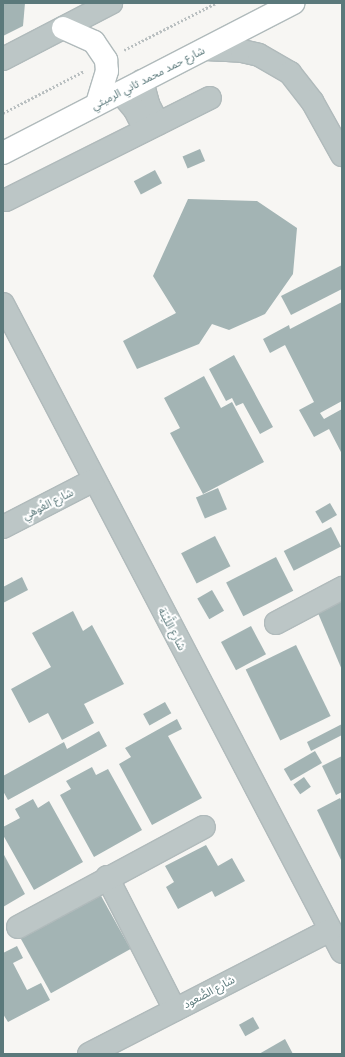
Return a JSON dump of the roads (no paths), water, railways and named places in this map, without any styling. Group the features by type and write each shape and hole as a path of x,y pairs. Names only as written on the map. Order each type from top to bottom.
{"main road":[{"name":"شارع حمد محمد ثاني الرميثي","path":"3,153 294,3"},
{"path":"63,28 94,42 106,60 107,71 97,104"}],"street":[{"path":"3,59 111,3"},
{"path":"206,49 242,51 259,55 290,73 312,101 342,154"},
{"path":"142,81 152,127"},
{"path":"120,92 152,127"},
{"path":"6,200 210,98"},
{"name":"شارع اللَّيْنَة","path":"3,304 342,952"},
{"name":"شارع الغُوهي","path":"3,527 94,480"},
{"path":"276,623 342,588"},
{"path":"18,927 107,877 204,827"},
{"path":"107,877 175,1010"},
{"name":"شارع الصُّعود","path":"89,1054 330,930"}]}
